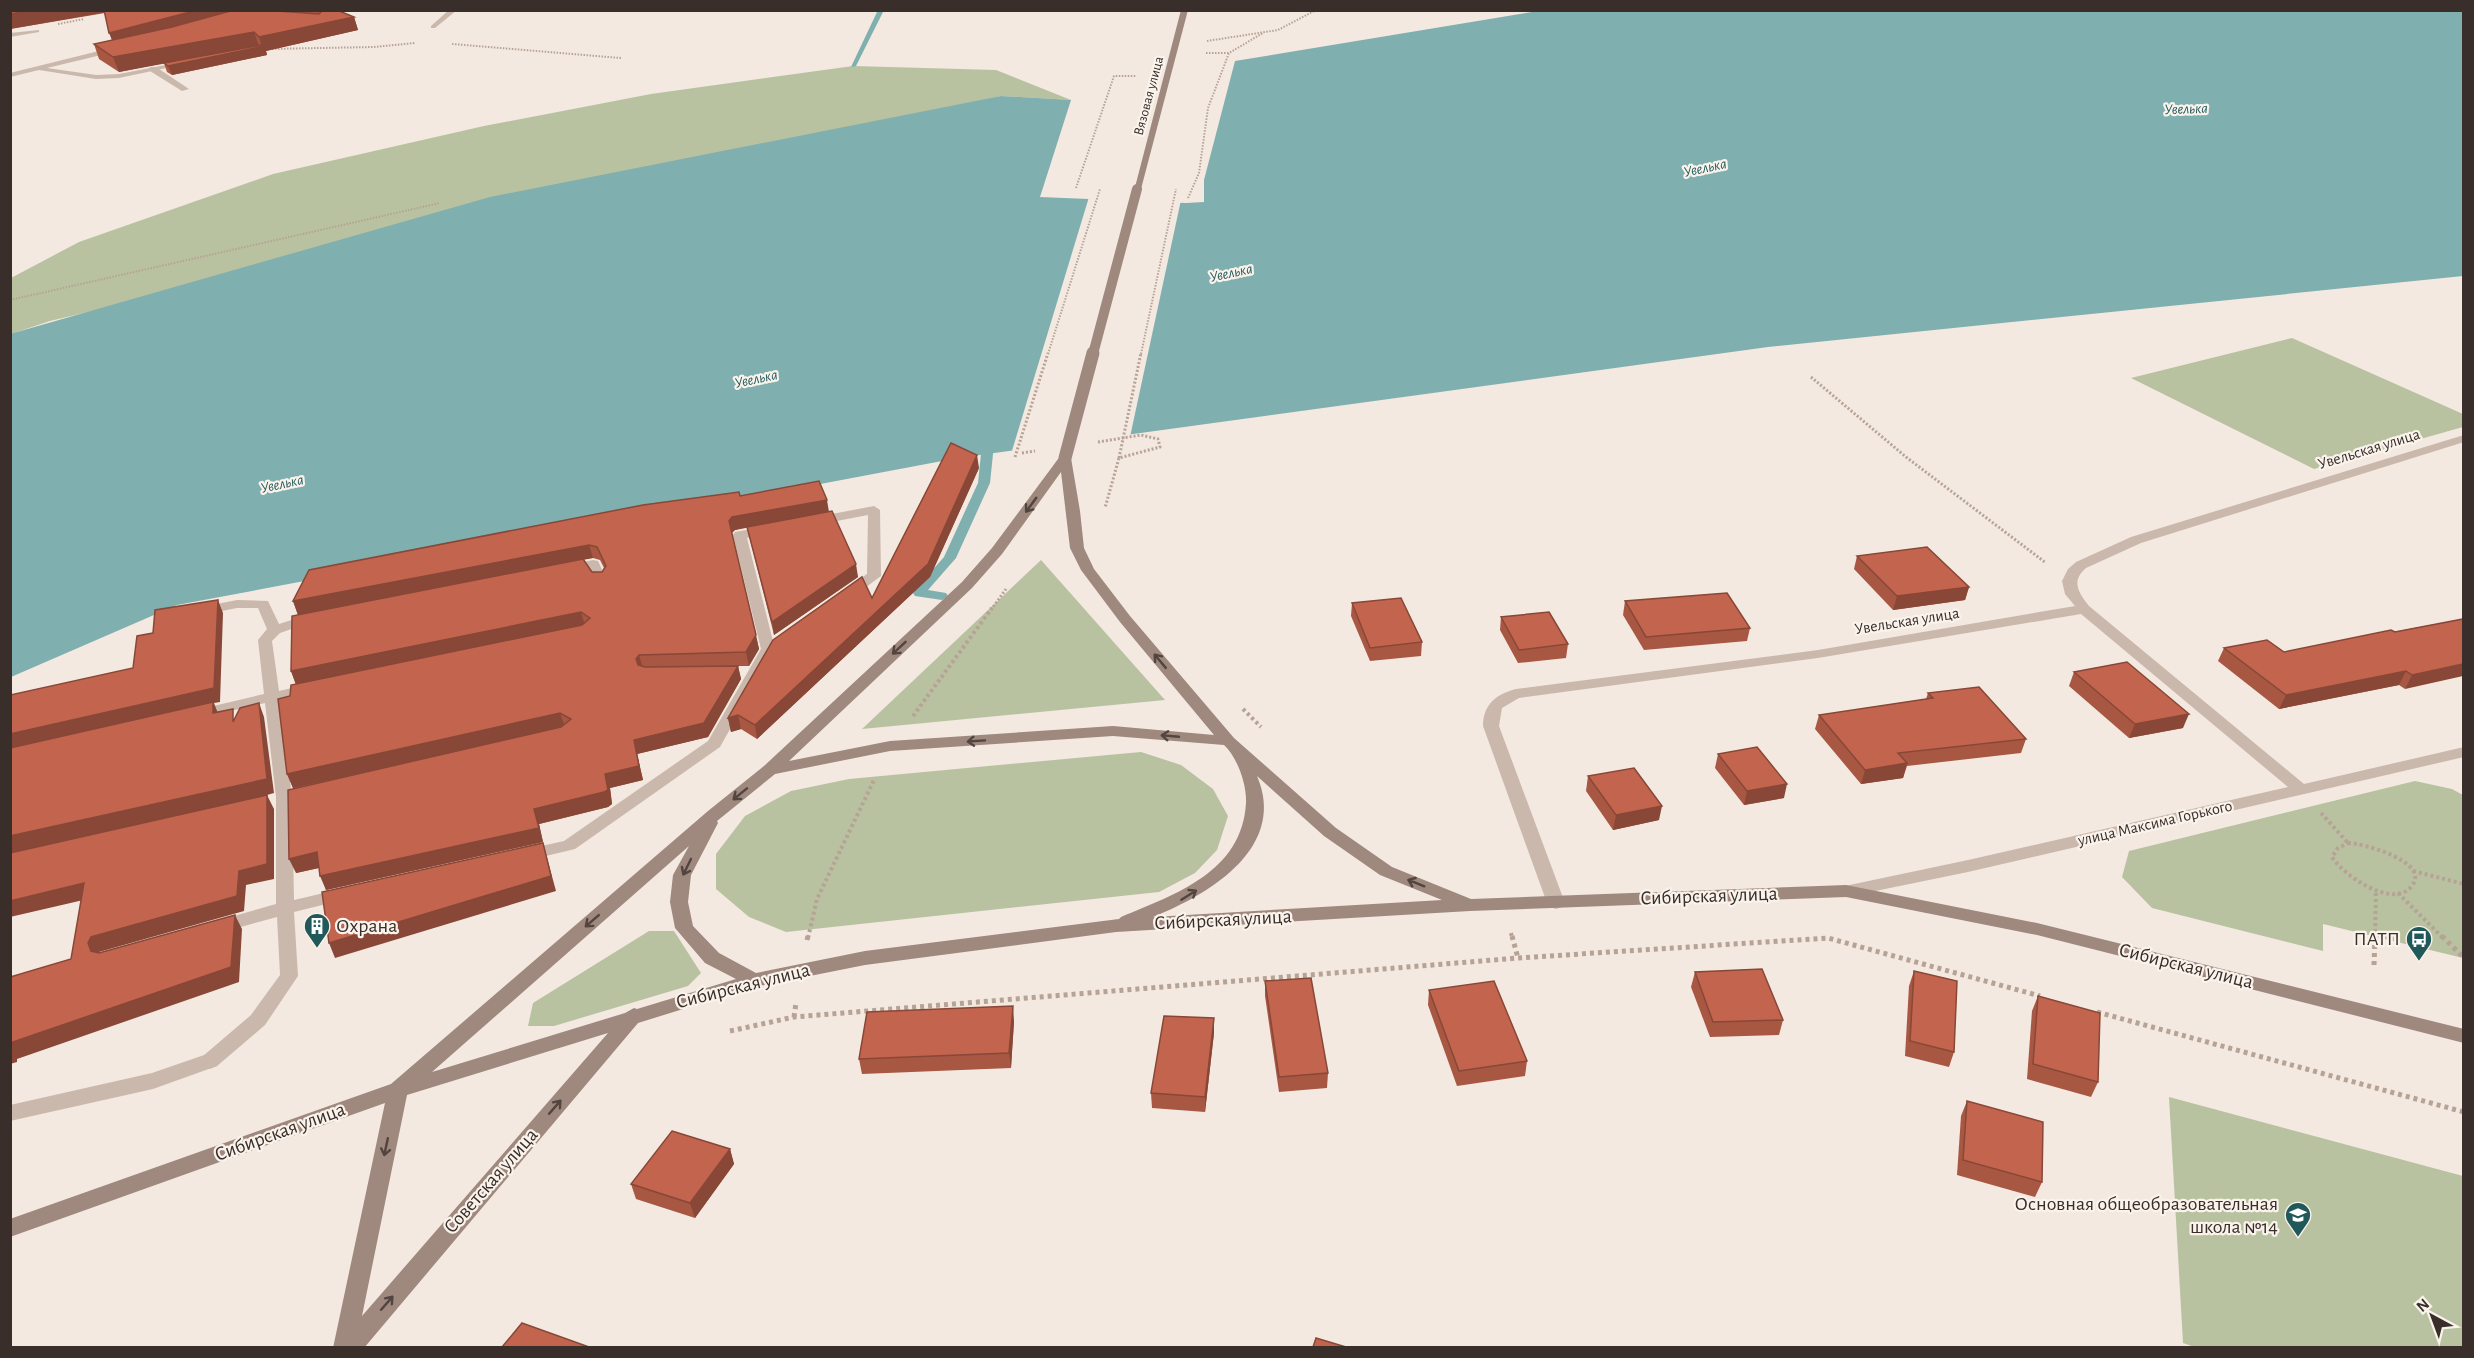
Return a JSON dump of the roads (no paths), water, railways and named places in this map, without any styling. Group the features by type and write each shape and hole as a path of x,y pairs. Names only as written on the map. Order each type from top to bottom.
{"street":[{"path":"433,27 454,10"},
{"name":"Вязовая улица","path":"1065,458 1185,10"},
{"path":"10,35 37,31"},
{"path":"10,75 124,48"},
{"path":"34,68 96,77 195,61"},
{"path":"153,69 185,89"},
{"name":"Увельская улица","path":"1556,903 1491,726 1490,715 1494,705 1503,698 1818,654 2084,609 2072,594 2069,581 2073,572 2081,565 2136,540 2463,438"},
{"path":"1065,458 1074,511 1077,548 1088,570 1125,619 1234,747 1330,832 1386,871 1470,905"},
{"path":"344,1347 398,1090 714,815 770,770 967,585 997,551 1065,458"},
{"path":"807,522 874,510 874,576 835,602"},
{"path":"512,857 569,845 714,744 748,673 772,645 740,535 785,527"},
{"path":"559,571 593,564 600,580"},
{"path":"184,615 237,604 263,604 275,630"},
{"path":"2084,609 2301,790"},
{"path":"10,1113 153,1081 210,1061 258,1020 289,976 285,908 284,798 265,640 275,630 304,619 327,615"},
{"path":"182,718 319,687"},
{"path":"770,770 890,746 1113,731 1234,747"},
{"path":"1116,926 1183,899 1218,876 1243,850 1254,826 1255,793 1234,747"},
{"name":"улица Максима Горького","path":"1846,891 1968,866 2463,752"},
{"path":"714,815 682,875 679,902 684,928 712,958 754,980"},
{"name":"Сибирская улица","path":"10,1228 398,1090 754,980 865,958 1116,926 1470,905 1846,891 2037,929 2463,1035"},
{"path":"207,930 353,892"},
{"name":"Советская улица","path":"350,1347 634,1016"}],"water":[{"name":"Увелька","path":"1538,11 2463,11 2463,276 1768,347 958,458 177,605 11,677 10,334 490,197 1001,96 1071,100 1040,197 1204,202 1204,180 1235,61"}],"waterway":[{"path":"853,66 881,10"},
{"path":"942,596 919,593 950,558 984,483 986,437"}],"place":[{"name":"Охрана","path":"317,949"},
{"name":"ПАТП","path":"2419,962"},
{"name":"Основная общеобразовательная школа №14","path":"2298,1238"}]}
